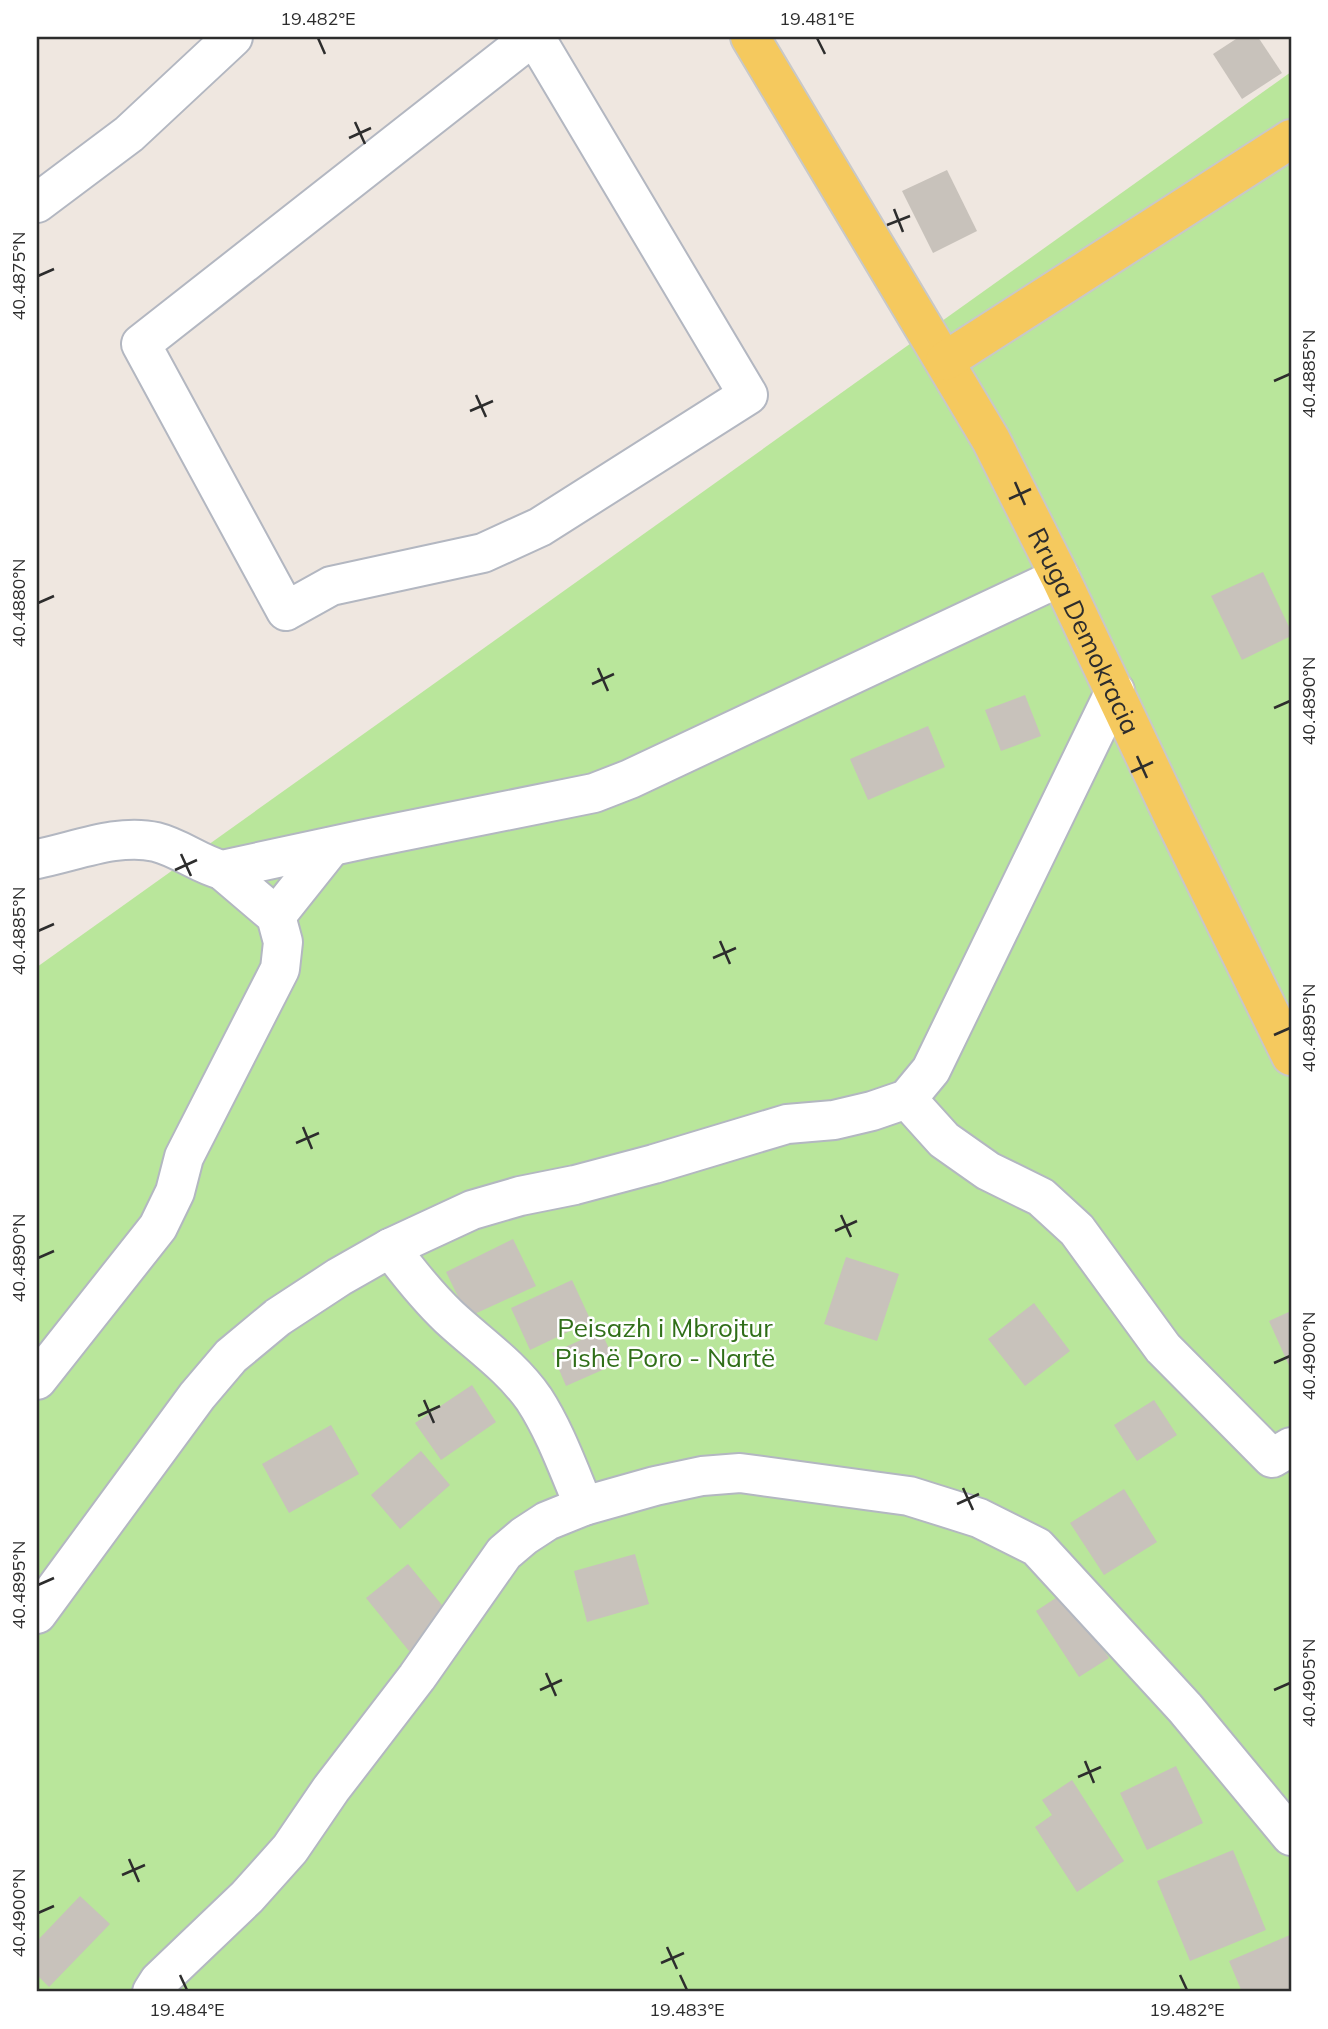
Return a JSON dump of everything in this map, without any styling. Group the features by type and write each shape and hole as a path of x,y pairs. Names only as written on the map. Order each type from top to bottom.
{"main road":[{"name":"Rruga Demokracia","path":"750,37 991,440 1291,1056"},
{"path":"945,361 1291,139"}],"street":[{"path":"37,203 129,134 233,37"},
{"path":"533,37 748,395 540,527 483,553 331,586 286,611 141,344 533,37"},
{"path":"37,859 124,840 156,842 180,851 206,866 222,870 594,793 630,779 1060,577"},
{"path":"37,1614 197,1396 231,1356 278,1317 339,1277 390,1248 472,1210 654,1164 787,1124 834,1120 907,1099 931,1070 1115,691"},
{"path":"276,916 331,847"},
{"path":"37,1380 158,1227 175,1192 184,1157 280,969 283,942 276,916 222,870"},
{"path":"907,1099 944,1140 988,1171 1041,1197 1077,1230 1163,1348 1285,1462"},
{"path":"390,1248 439,1306 504,1365 534,1399 584,1506"},
{"path":"152,1992 159,1981 247,1897 290,1849 331,1789 417,1677 504,1553 547,1521 584,1506 702,1476 740,1473 909,1496 979,1518 1037,1547 1185,1708 1291,1836"}],"green space":[{"name":"Peisazh i Mbrojtur Pishë Poro - Nartë","path":"1291,72 1291,1992 37,1992 37,967"}],"building":[{"path":"1239,37 1258,37 1282,73 1242,99 1213,54"},
{"path":"947,170 977,231 933,253 902,191"},
{"path":"1263,572 1291,636 1242,660 1211,596"},
{"path":"1025,695 1041,736 1001,751 985,710"},
{"path":"928,726 945,767 868,800 850,759"},
{"path":"513,1239 536,1286 468,1317 446,1272"},
{"path":"846,1257 899,1274 877,1341 824,1324"},
{"path":"572,1280 591,1321 530,1350 511,1308"},
{"path":"1034,1303 1070,1351 1025,1386 988,1339"},
{"path":"1291,1311 1291,1370 1269,1321"},
{"path":"601,1331 616,1364 566,1386 552,1353"},
{"path":"472,1385 496,1422 441,1460 415,1423"},
{"path":"1154,1400 1177,1435 1137,1461 1114,1425"},
{"path":"331,1425 359,1474 289,1513 262,1464"},
{"path":"421,1451 450,1485 400,1529 371,1495"},
{"path":"1124,1489 1157,1542 1104,1575 1070,1523"},
{"path":"635,1554 649,1604 587,1622 574,1571"},
{"path":"408,1564 451,1616 409,1651 366,1598"},
{"path":"1065,1592 1109,1658 1079,1677 1036,1611"},
{"path":"1176,1766 1203,1823 1147,1850 1120,1793"},
{"path":"1072,1780 1124,1861 1077,1892 1035,1827 1052,1815 1042,1800"},
{"path":"1233,1850 1266,1930 1190,1961 1157,1881"},
{"path":"80,1896 110,1924 49,1987 37,1975 37,1941"},
{"path":"1290,1935 1291,1992 1242,1992 1229,1961"}]}
